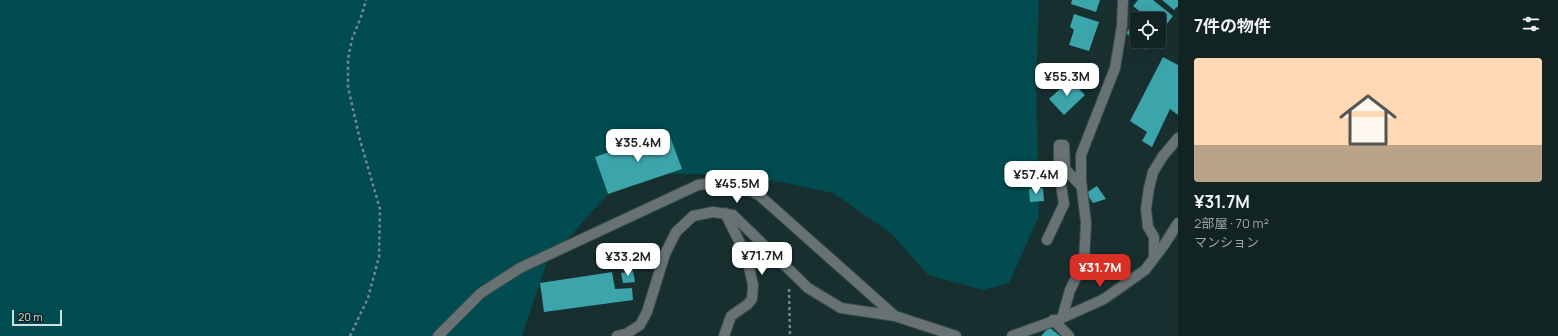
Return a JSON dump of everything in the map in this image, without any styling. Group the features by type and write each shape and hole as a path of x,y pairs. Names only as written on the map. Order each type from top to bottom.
{"street":[{"path":"1057,319 1084,262 1086,223 1082,187 1081,155 1115,68 1122,26 1123,0"},
{"path":"1154,258 1154,237 1148,227 1146,209 1148,188 1153,172 1163,156 1178,138"},
{"path":"1047,240 1064,204 1059,172 1058,145 1064,145 1065,169 1082,187"},
{"path":"438,336 481,293 520,268 698,185 732,180 760,196 895,316"},
{"path":"617,336 626,334 640,325 647,312 665,254 676,232 693,216 713,212 733,215 808,288 841,308 895,316 956,336"},
{"path":"724,336 731,316 748,304 752,299 752,285 746,255 725,213"},
{"path":"1012,336 1104,299 1145,270 1178,223"},
{"path":"1057,319 1069,336"},
{"path":"1031,336 1038,325"}],"path":[{"path":"350,336 368,298 379,257 380,209 360,140 348,87 348,59 352,39 362,17 366,0"},
{"path":"790,271 790,336"}],"shaded area":[{"path":"0,0 1039,0 1036,80 1039,216 1009,283 983,290 928,275 892,234 833,193 781,182 707,174 652,174 608,194 547,262 522,336 0,336"}],"building":[{"path":"1072,0 1100,0 1096,12 1071,4"},
{"path":"1138,0 1153,0 1173,16 1166,25 1166,12 1141,12 1133,6"},
{"path":"1162,0 1178,0 1178,6 1174,10"},
{"path":"1074,14 1099,22 1089,51 1069,45 1074,30 1070,27"},
{"path":"1130,28 1130,36 1126,33"},
{"path":"1163,57 1178,65 1178,115 1170,109 1152,147 1142,141 1147,132 1130,121"},
{"path":"1070,80 1085,95 1064,115 1049,99"},
{"path":"668,131 682,169 608,194 595,157"},
{"path":"1019,167 1038,167 1038,188 1019,181"},
{"path":"1097,186 1106,199 1093,203 1086,193"},
{"path":"1043,188 1044,201 1030,202 1029,189"},
{"path":"633,271 635,282 623,283 621,273"},
{"path":"612,272 615,289 632,288 633,300 544,312 540,283"},
{"path":"1049,327 1060,336 1041,336"}]}
